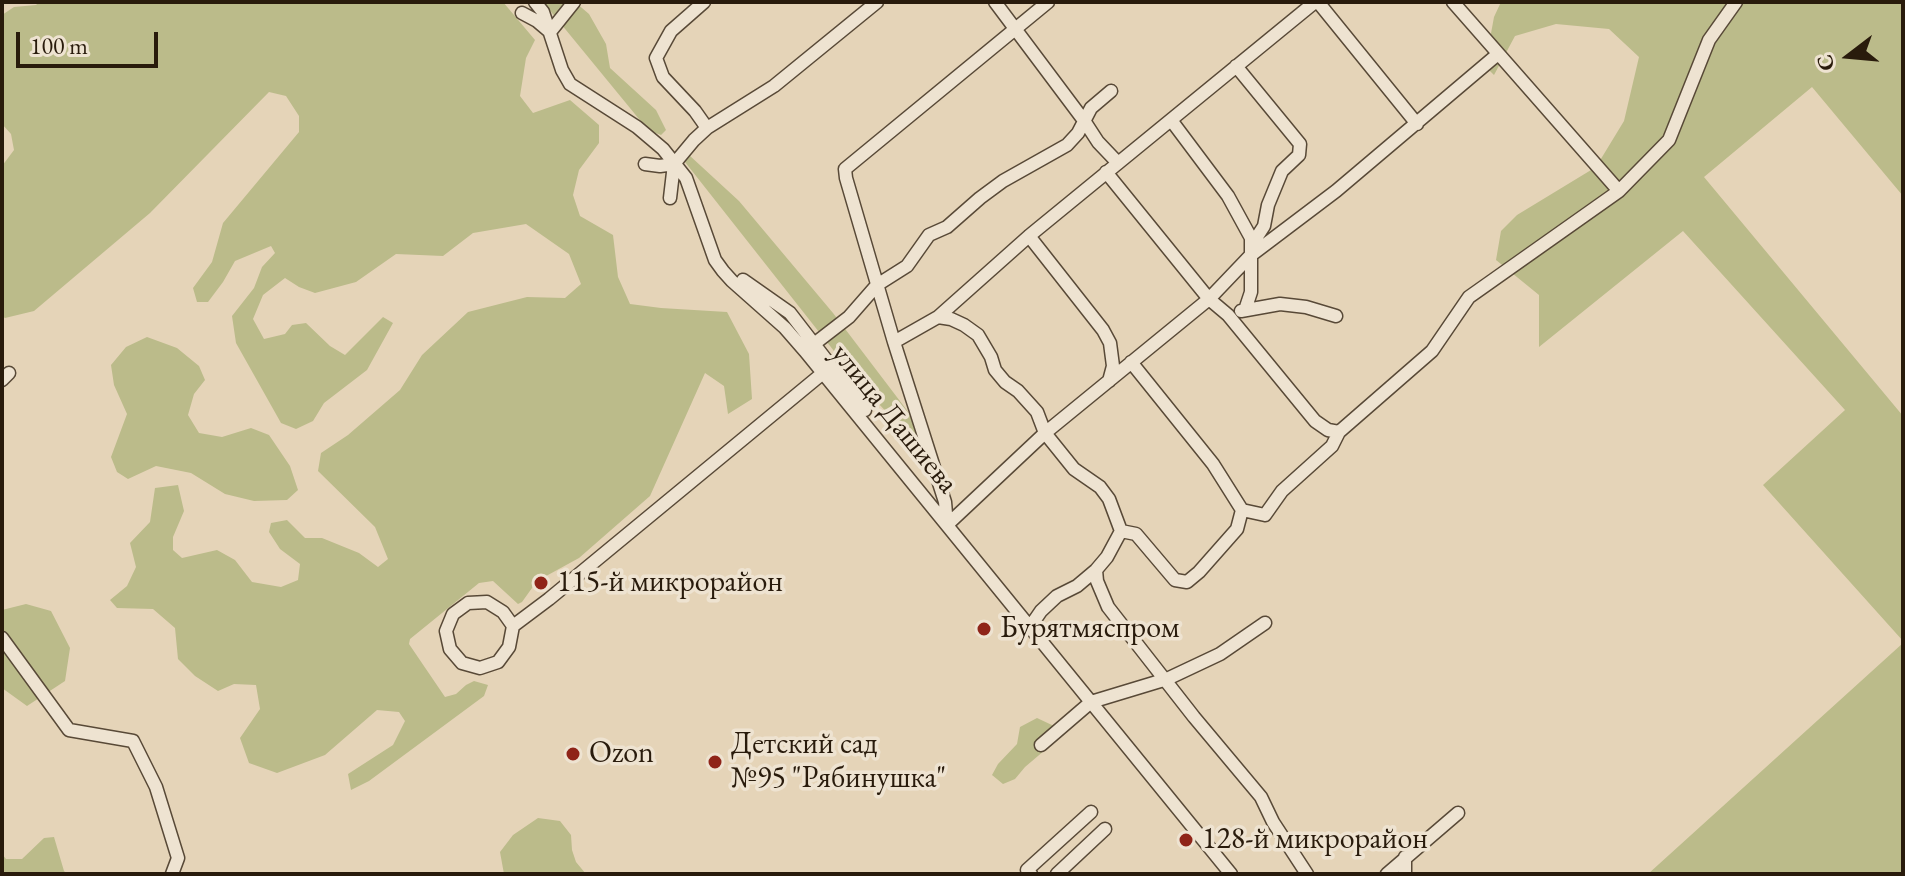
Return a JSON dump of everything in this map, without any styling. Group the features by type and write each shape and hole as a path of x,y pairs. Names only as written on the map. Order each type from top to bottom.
{"street":[{"name":"улица Дашиева","path":"535,2 543,12 562,70 570,84 637,127 663,149 686,178 715,260 732,281 809,347 823,373 1231,874"},
{"path":"522,13 550,32 574,2"},
{"path":"704,2 671,31 656,58 663,77 707,128"},
{"path":"670,198 674,164 694,140 707,128 774,86 877,2"},
{"path":"995,2 1098,142 1118,163"},
{"path":"947,525 941,488 894,342 845,169 1048,2"},
{"path":"894,342 938,317 1106,172 1317,2 1417,124"},
{"path":"1453,2 1619,191"},
{"path":"1131,362 1213,464 1242,510 1265,515 1282,491 1332,446 1339,432 1432,351 1469,297 1619,191 1669,140 1709,40 1736,2"},
{"path":"1250,251 1336,191 1498,54"},
{"path":"947,525 1045,433 1209,299 1250,251 1264,226 1268,205 1282,171 1299,155 1300,144 1236,66"},
{"path":"865,410 809,347 849,317 877,285 907,266 929,235 947,227 1003,181 1067,145 1078,133 1091,108 1111,91"},
{"path":"1171,120 1228,196 1251,238 1251,292 1245,310"},
{"path":"645,164 674,164"},
{"path":"1106,172 1209,299 1228,315 1315,421 1328,430 1339,432"},
{"path":"1029,236 1103,330 1110,343 1113,366 1109,381"},
{"path":"1228,315 1280,304 1306,307 1336,316"},
{"path":"938,317 951,319 978,335 995,370 1037,412 1045,433 1074,469 1100,487 1109,499 1121,531 1096,570 1077,586 1057,596 1030,627"},
{"path":"513,626 503,612 487,602 468,603 453,614 446,631 450,649 462,663 480,668 498,662 509,647 513,626 823,373"},
{"path":"1121,531 1136,534 1175,580 1187,582 1237,529 1242,510"},
{"path":"1096,570 1097,581 1108,607 1261,797 1273,822 1307,874"},
{"path":"1041,745 1091,702 1167,679 1220,654 1265,623"},
{"path":"2,638 69,730 133,741 156,787 178,858 172,874"},
{"path":"1031,874 1027,870 1091,812"},
{"path":"1387,874 1458,813"},
{"path":"1057,874 1105,829"},
{"path":"1405,857 1405,874"}],"green space":[{"path":"39,2 503,2 535,40 526,58 520,96 533,113 570,100 599,125 599,143 579,170 573,195 580,216 613,235 618,277 630,304 727,312 749,354 752,399 728,414 724,386 705,373 650,496 579,558 537,581 518,604 493,581 479,583 410,639 409,644 445,697 456,694 474,681 488,685 484,696 369,781 351,790 348,774 393,745 405,721 399,712 377,710 325,755 277,773 249,763 240,738 260,709 256,685 234,684 218,691 195,676 178,659 175,628 153,609 117,608 110,600 127,586 136,567 130,543 150,522 155,488 178,485 184,511 173,537 173,550 182,558 217,550 235,560 252,582 281,587 298,580 300,564 280,549 269,532 271,523 287,520 305,538 322,538 359,553 378,567 388,559 375,527 318,471 321,453 348,435 400,390 422,355 468,312 527,297 565,298 581,284 569,254 526,224 473,233 443,256 396,254 356,282 315,293 285,278 263,295 253,319 264,339 285,334 292,325 306,323 330,346 345,355 383,317 393,323 367,370 324,403 313,421 296,429 281,423 236,343 232,316 254,288 262,267 275,253 271,246 235,261 208,302 197,302 193,288 212,262 223,223 299,132 299,116 286,96 269,92 150,213 34,311 5,318 2,316 2,166 14,150 11,134 2,124 2,15 14,7"},
{"path":"543,2 575,2 589,14 606,44 610,68 656,110 666,130 661,135 648,130"},
{"path":"1501,2 1903,2 1903,196 1812,87 1704,177 1903,416 1903,641 1763,485 1845,410 1683,231 1539,347 1539,295 1496,260 1501,231 1517,215 1596,167 1624,121 1639,57 1609,29 1556,24 1515,36 1494,75 1485,66 1494,17"},
{"path":"689,155 739,201 833,313 909,413 919,442 912,447 894,420 860,384 685,162"},
{"path":"147,337 177,348 199,366 205,380 194,394 188,415 199,433 222,437 251,428 269,435 290,466 298,490 287,500 254,501 225,494 191,473 156,466 128,479 117,472 111,457 127,414 114,385 111,365 126,347"},
{"path":"26,604 51,611 70,648 65,681 27,706 2,688 2,610"},
{"path":"1903,643 1903,874 1648,874"},
{"path":"1037,718 1054,726 1058,739 1015,779 1003,784 992,775 1017,744 1020,727"},
{"path":"538,818 560,821 571,835 576,862 586,874 504,874 500,852 513,835"},
{"path":"54,837 67,874 2,874 2,854 6,859 22,859 44,838"}],"place":[{"name":"115-й микрорайон","path":"541,583"},
{"name":"Бурятмяспром","path":"984,629"},
{"name":"Ozon","path":"573,754"},
{"name":"Детский сад №95 \"Рябинушка\"","path":"715,762"},
{"name":"128-й микрорайон","path":"1186,840"}]}
